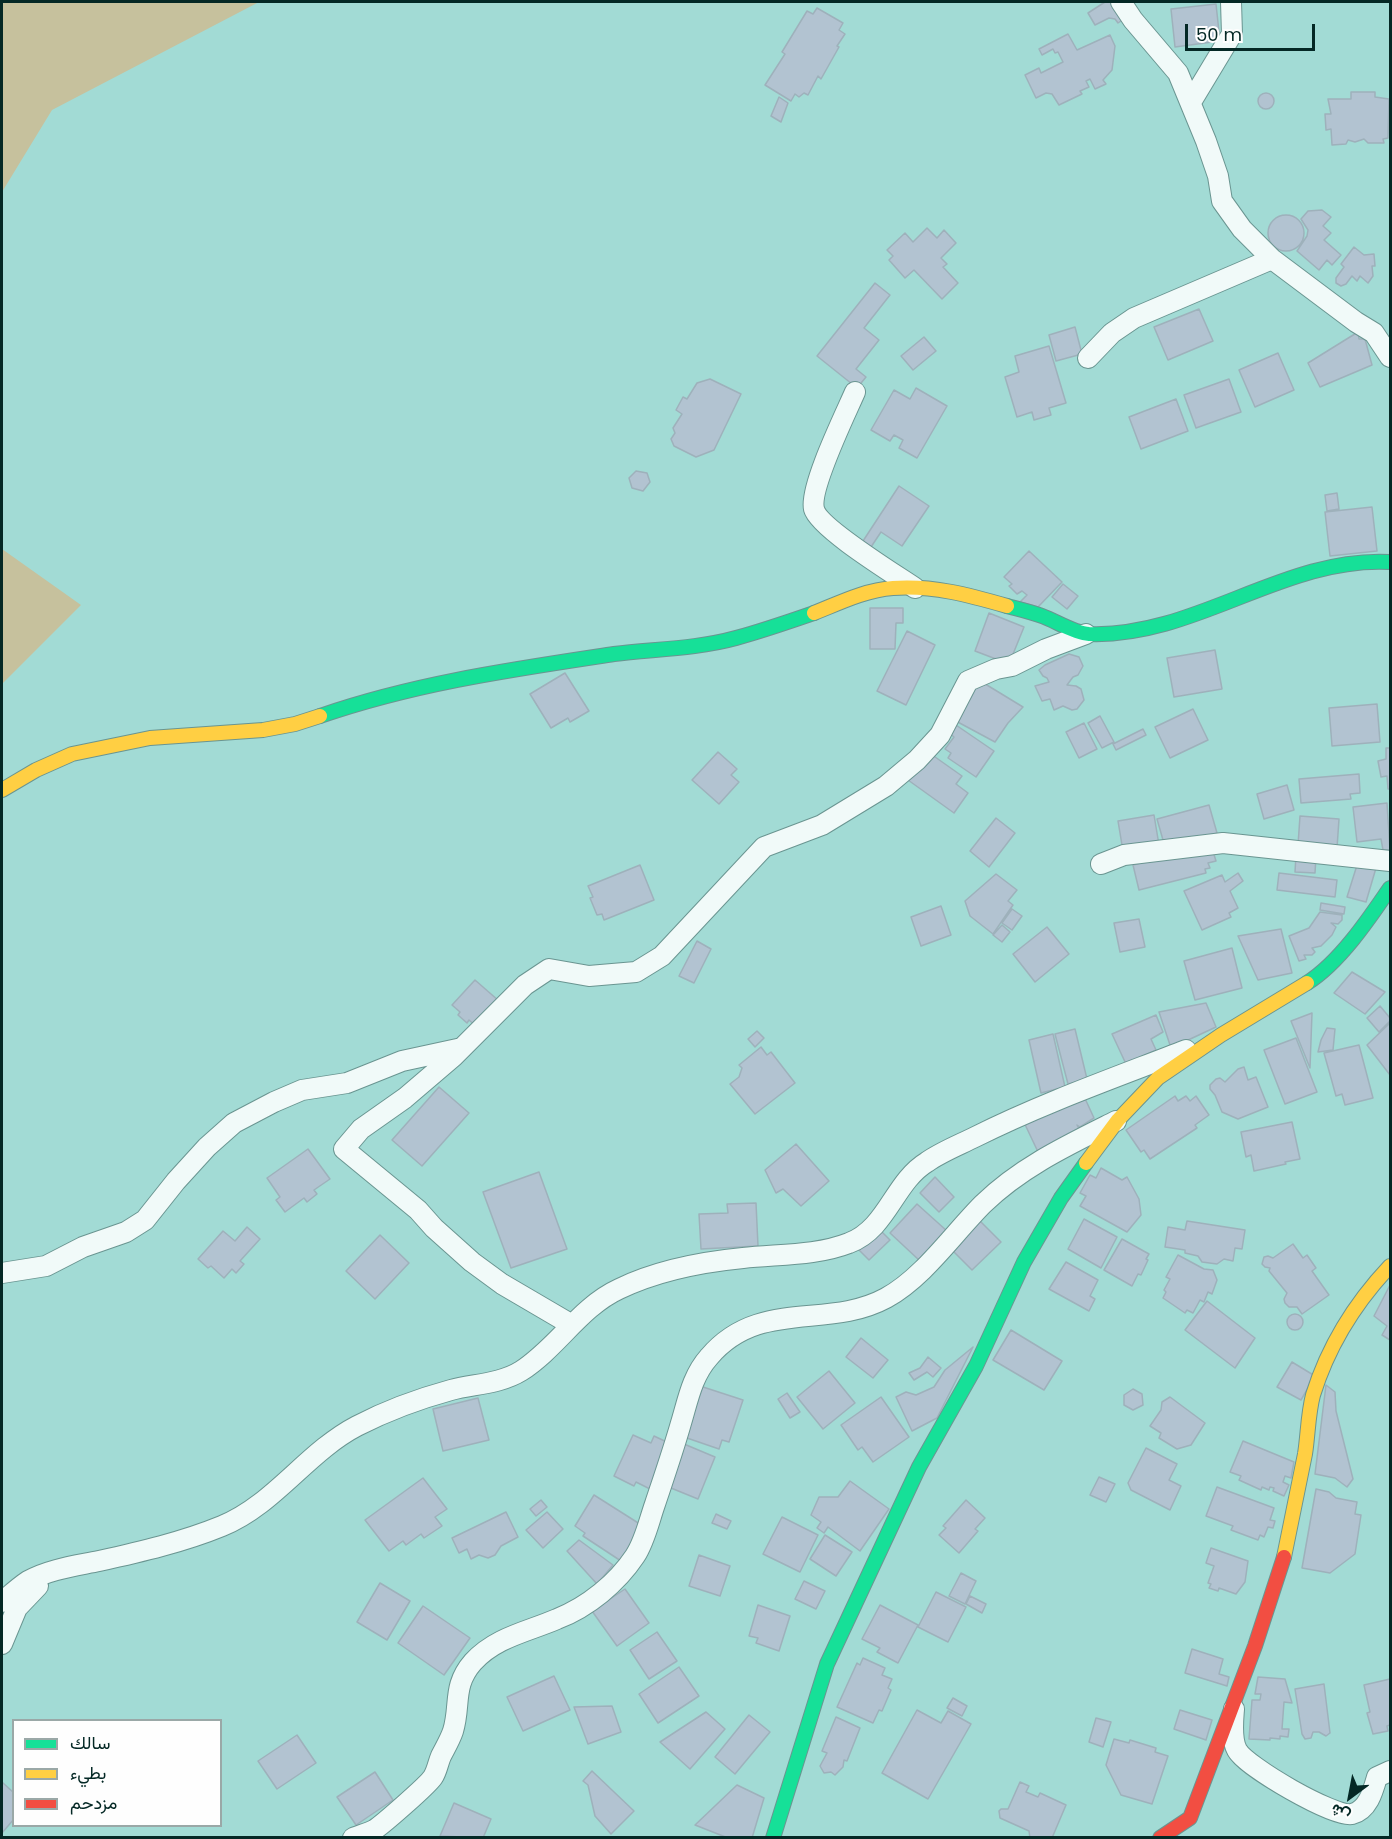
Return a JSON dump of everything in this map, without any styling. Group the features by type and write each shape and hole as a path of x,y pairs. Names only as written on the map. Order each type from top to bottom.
{"street":[{"path":"1121,2 1133,20 1178,73 1218,176 1222,201 1242,229 1272,259 1374,333 1390,357"},
{"path":"1191,102 1232,34 1232,2"},
{"path":"1088,358 1112,333 1134,318 1272,259"},
{"path":"855,392 820,476 813,501 814,511 819,519 832,530 915,588"},
{"path":"573,1325 501,1284 472,1262 434,1228 418,1210 344,1149 361,1129 405,1098 462,1048 525,985 549,969 590,976 636,972 662,956 764,847 822,825 886,786 917,760 940,735 968,681 996,669 1012,666 1046,649 1086,634 1131,632 1160,626 1307,572 1373,561 1390,562"},
{"path":"2,790 36,770 72,754 150,738 263,730 296,724 348,706 407,690 470,677 594,657 734,639 814,613 854,597 892,588 938,589 972,596 1040,615 1086,634"},
{"path":"1101,864 1124,855 1222,843 1306,853 1361,856 1390,861"},
{"path":"773,1838 828,1664 919,1467 976,1366 1024,1262 1061,1198 1118,1120 1158,1078 1221,1035 1321,974 1368,920 1390,888"},
{"path":"2,1602 28,1581 52,1571 168,1543 224,1525 250,1510 325,1447 353,1428 412,1402 511,1377 536,1360 594,1305 616,1290 657,1276 739,1258 794,1253 850,1243 867,1233 881,1218 901,1187 925,1163 1039,1106 1221,1035"},
{"path":"2,1273 46,1266 83,1247 126,1232 146,1220 176,1181 207,1147 234,1123 274,1102 302,1090 347,1083 402,1061 462,1048"},
{"path":"353,1838 375,1829 432,1778 453,1732 457,1713 456,1699 462,1679 482,1653 495,1643 561,1618 591,1600 611,1585 637,1554 689,1393 698,1372 708,1357 723,1342 758,1323 787,1317 837,1314 863,1308 888,1298 911,1280 983,1204 1029,1166 1118,1120"},
{"path":"1194,1838 1190,1818 1198,1791 1234,1704 1282,1567 1305,1452 1313,1396 1334,1344 1345,1324 1375,1282 1390,1266"},
{"path":"2,1644 17,1608 52,1571"},
{"path":"1234,1704 1234,1742 1246,1761 1336,1812 1350,1815 1360,1811 1366,1804 1377,1777 1390,1771"},
{"path":"1160,1838 1190,1818"}],"shaded area":[{"path":"2,2 259,2 52,110 2,192"},
{"path":"2,549 81,605 2,684"}],"building":[{"path":"1105,2 1113,2 1124,19 1118,23 1115,19 1109,18 1095,25 1088,13"},
{"path":"1216,4 1220,41 1175,47 1171,9"},
{"path":"817,8 843,23 839,30 845,34 821,79 818,76 808,95 804,93 799,97 795,94 791,101 765,85 785,54 782,52 807,11 813,14"},
{"path":"1068,34 1077,50 1110,35 1115,46 1112,70 1103,80 1106,84 1095,89 1090,79 1086,81 1089,87 1080,91 1082,94 1059,105 1052,94 1046,93 1036,98 1025,75 1039,68 1041,73 1063,62 1058,52 1055,53 1053,49 1042,55 1039,49"},
{"path":"1351,92 1375,92 1375,97 1389,99 1388,138 1383,139 1384,143 1368,143 1364,139 1355,142 1348,140 1346,144 1332,145 1331,129 1326,130 1325,114 1331,114 1328,99 1351,99"},
{"path":"1263,93 1269,93 1274,101 1272,107 1263,109 1258,104 1258,98"},
{"path":"779,97 788,103 781,122 771,116"},
{"path":"1322,210 1331,217 1323,226 1331,233 1324,240 1341,255 1332,265 1327,260 1319,270 1297,251 1307,236 1308,230 1301,219 1308,211"},
{"path":"1286,215 1299,220 1304,233 1299,246 1286,251 1273,246 1268,233 1273,220"},
{"path":"927,228 937,238 944,230 956,243 941,258 947,264 943,267 958,283 942,299 914,270 905,278 889,260 893,256 887,250 905,233 913,242"},
{"path":"1354,247 1364,255 1374,254 1373,276 1368,283 1360,276 1357,281 1352,276 1346,284 1341,286 1336,283 1336,278 1344,267 1341,264"},
{"path":"875,283 890,295 864,328 879,340 856,369 866,377 857,388 817,356"},
{"path":"1199,309 1213,341 1168,360 1154,327"},
{"path":"1075,327 1082,354 1056,361 1049,335"},
{"path":"1358,332 1359,339 1365,339 1372,365 1320,387 1308,363"},
{"path":"924,337 936,351 913,370 901,356"},
{"path":"1049,346 1066,403 1049,408 1051,415 1034,420 1032,412 1017,417 1005,377 1019,372 1015,356"},
{"path":"1278,353 1294,390 1255,407 1239,370"},
{"path":"710,379 741,394 714,450 696,457 674,446 671,439 675,433 673,428 682,414 676,410 683,397 687,399 697,383"},
{"path":"1229,379 1241,412 1196,428 1184,395"},
{"path":"916,388 947,406 917,458 899,448 903,440 894,435 890,441 871,430 894,390 910,399"},
{"path":"1176,399 1188,431 1141,449 1129,417"},
{"path":"636,471 647,473 650,482 643,491 632,488 629,478"},
{"path":"899,486 929,506 902,546 881,532 871,547 863,541"},
{"path":"1337,493 1339,509 1327,511 1325,495"},
{"path":"1372,507 1377,551 1330,556 1325,512"},
{"path":"1029,551 1062,582 1038,607 1020,602 1027,595 1022,591 1017,594 1009,586 1012,584 1004,577"},
{"path":"1063,584 1078,596 1067,609 1052,597"},
{"path":"870,608 903,608 903,623 896,623 895,649 870,649"},
{"path":"989,613 1024,627 1009,664 975,651"},
{"path":"907,631 935,645 906,705 877,691"},
{"path":"1215,650 1222,689 1174,697 1167,658"},
{"path":"1069,654 1079,657 1083,666 1078,675 1073,677 1067,685 1081,689 1084,700 1077,709 1072,710 1063,706 1054,710 1050,699 1042,701 1035,686 1049,682 1039,670"},
{"path":"565,673 589,711 570,722 568,718 551,728 530,694"},
{"path":"977,679 1023,707 995,742 954,720"},
{"path":"1377,704 1380,742 1332,746 1329,708"},
{"path":"1193,709 1208,740 1170,758 1155,727"},
{"path":"1100,716 1114,742 1102,748 1088,723"},
{"path":"953,723 994,751 976,777 948,758 951,753 945,749 954,737 947,731"},
{"path":"1084,723 1097,749 1079,758 1066,732"},
{"path":"1143,729 1146,735 1116,750 1113,744"},
{"path":"1386,748 1390,748 1390,789 1388,789 1387,776 1381,777 1378,761 1386,759"},
{"path":"718,752 737,769 731,775 739,782 719,804 692,780"},
{"path":"928,752 962,776 956,784 968,793 954,813 908,780"},
{"path":"1359,774 1360,793 1350,794 1351,799 1301,803 1299,779"},
{"path":"1287,785 1294,810 1264,819 1257,794"},
{"path":"1387,803 1390,850 1383,850 1381,839 1357,842 1353,807"},
{"path":"1209,805 1217,833 1165,847 1157,819"},
{"path":"1154,815 1159,845 1123,851 1118,821"},
{"path":"1300,816 1339,819 1337,848 1298,845"},
{"path":"996,818 1015,833 989,867 970,851"},
{"path":"1199,848 1212,848 1216,861 1208,863 1210,868 1205,869 1206,873 1139,890 1133,865"},
{"path":"1296,855 1316,857 1315,873 1295,872"},
{"path":"1358,862 1376,868 1366,902 1347,897"},
{"path":"640,865 654,900 604,920 602,914 597,915 588,886"},
{"path":"1238,873 1243,881 1230,891 1238,908 1229,913 1231,917 1202,930 1184,891 1222,875 1225,882"},
{"path":"1279,873 1337,880 1335,897 1277,890"},
{"path":"996,874 1017,890 1008,901 1013,905 993,934 970,916 965,901"},
{"path":"1321,903 1345,907 1344,914 1320,910"},
{"path":"941,906 951,935 921,946 911,917"},
{"path":"1012,909 1022,916 1012,930 1002,923"},
{"path":"1320,912 1342,915 1342,920 1338,924 1331,923 1336,927 1332,935 1321,946 1312,948 1315,952 1312,955 1304,955 1306,959 1299,961 1289,936 1309,928"},
{"path":"1139,919 1145,947 1120,952 1114,923"},
{"path":"1002,925 1010,932 1002,942 993,935"},
{"path":"1047,927 1069,954 1035,982 1013,954"},
{"path":"1281,929 1292,973 1258,980 1238,936"},
{"path":"697,941 711,949 694,983 679,976"},
{"path":"1232,948 1242,988 1195,1000 1184,961"},
{"path":"1352,972 1385,992 1365,1014 1334,993"},
{"path":"475,980 499,1001 477,1027 469,1020 467,1023 452,1005"},
{"path":"1206,1003 1216,1027 1171,1048 1159,1012"},
{"path":"1380,1006 1390,1021 1379,1032 1367,1018"},
{"path":"1312,1013 1310,1068 1291,1021"},
{"path":"1156,1015 1163,1032 1151,1039 1156,1050 1126,1064 1112,1034"},
{"path":"1390,1023 1390,1075 1367,1045"},
{"path":"1327,1028 1335,1029 1333,1050 1318,1052 1321,1040"},
{"path":"1075,1029 1087,1079 1068,1084 1055,1034"},
{"path":"757,1031 764,1038 755,1047 748,1039"},
{"path":"1053,1034 1065,1087 1041,1093 1029,1040"},
{"path":"1296,1038 1317,1092 1285,1104 1264,1050"},
{"path":"1359,1045 1373,1098 1345,1105 1342,1094 1336,1096 1324,1053"},
{"path":"761,1047 767,1055 771,1052 795,1083 755,1114 730,1084 739,1077 742,1068 739,1065"},
{"path":"1244,1067 1248,1080 1256,1077 1268,1107 1238,1119 1222,1112 1210,1085 1220,1078 1225,1082 1238,1069"},
{"path":"439,1087 469,1113 422,1166 392,1140"},
{"path":"1082,1092 1094,1118 1080,1127 1077,1125 1080,1131 1039,1154 1021,1116"},
{"path":"1175,1096 1178,1101 1186,1096 1190,1101 1196,1096 1209,1115 1195,1125 1197,1128 1150,1159 1144,1150 1141,1152 1126,1130"},
{"path":"1292,1122 1300,1159 1254,1171 1251,1155 1246,1157 1241,1132"},
{"path":"796,1144 829,1181 801,1206 783,1189 776,1193 765,1170"},
{"path":"308,1149 330,1179 314,1190 317,1194 307,1202 304,1198 285,1212 276,1200 280,1197 267,1178"},
{"path":"1101,1168 1122,1180 1127,1177 1139,1199 1141,1215 1127,1232 1080,1206 1086,1196 1080,1193 1090,1175 1096,1178"},
{"path":"539,1172 567,1249 511,1268 483,1192"},
{"path":"935,1177 954,1197 939,1212 920,1193"},
{"path":"756,1203 758,1246 701,1249 699,1214 728,1213 727,1204"},
{"path":"917,1204 947,1231 920,1261 890,1233"},
{"path":"1084,1219 1117,1237 1101,1268 1068,1249"},
{"path":"979,1220 1001,1242 972,1270 950,1248"},
{"path":"1187,1221 1245,1230 1242,1249 1235,1248 1233,1261 1224,1259 1217,1264 1202,1262 1198,1256 1185,1253 1185,1250 1165,1247 1168,1227 1185,1230"},
{"path":"247,1227 260,1239 240,1261 244,1264 236,1273 232,1269 224,1278 211,1266 208,1268 198,1259 223,1231 235,1241"},
{"path":"879,1229 890,1240 869,1260 858,1249"},
{"path":"380,1235 409,1263 375,1299 346,1271"},
{"path":"1122,1239 1149,1254 1141,1275 1138,1274 1132,1286 1104,1270"},
{"path":"1293,1244 1303,1258 1307,1255 1316,1268 1312,1271 1329,1295 1302,1314 1297,1307 1289,1307 1285,1303 1287,1293 1269,1271 1270,1268 1262,1264 1264,1257 1273,1258"},
{"path":"1178,1255 1204,1269 1213,1270 1217,1280 1212,1294 1208,1292 1204,1302 1200,1300 1193,1313 1187,1310 1185,1313 1163,1298 1166,1292 1164,1290 1170,1279 1166,1277"},
{"path":"1066,1262 1098,1280 1090,1296 1095,1299 1089,1311 1049,1289"},
{"path":"1390,1285 1390,1340 1382,1335 1387,1326 1374,1316"},
{"path":"1207,1301 1255,1338 1235,1368 1185,1330"},
{"path":"1295,1314 1303,1322 1295,1330 1287,1322"},
{"path":"1011,1330 1062,1361 1044,1390 993,1360"},
{"path":"861,1338 888,1360 873,1378 846,1357"},
{"path":"973,1347 937,1418 912,1431 896,1397 906,1392 916,1395 934,1387 945,1370"},
{"path":"928,1357 941,1368 933,1377 927,1372 914,1380 909,1373 920,1368"},
{"path":"1292,1362 1315,1376 1301,1400 1277,1387"},
{"path":"829,1371 855,1403 823,1429 797,1397"},
{"path":"1326,1385 1335,1392 1336,1411 1353,1479 1347,1487 1335,1478 1315,1474"},
{"path":"700,1386 743,1400 729,1442 722,1440 719,1449 684,1437"},
{"path":"1133,1389 1142,1394 1143,1405 1133,1410 1124,1405 1124,1395"},
{"path":"787,1393 800,1412 790,1418 778,1399"},
{"path":"881,1397 909,1437 873,1462 862,1447 858,1450 841,1425"},
{"path":"1170,1397 1205,1423 1191,1445 1177,1449 1159,1438 1161,1433 1150,1426 1161,1410 1162,1402"},
{"path":"478,1398 489,1440 443,1451 433,1409"},
{"path":"633,1435 651,1443 654,1436 671,1444 650,1489 636,1482 634,1486 614,1476"},
{"path":"1243,1441 1294,1462 1291,1478 1285,1476 1283,1482 1289,1485 1284,1496 1273,1491 1274,1488 1270,1487 1269,1490 1262,1487 1261,1490 1239,1480 1241,1476 1230,1472"},
{"path":"684,1444 715,1457 698,1499 666,1486"},
{"path":"1146,1448 1177,1464 1169,1480 1181,1486 1170,1510 1131,1490 1128,1483"},
{"path":"1099,1477 1115,1484 1106,1502 1090,1495"},
{"path":"423,1478 447,1509 435,1517 442,1526 424,1538 421,1534 406,1545 403,1541 389,1551 365,1520"},
{"path":"850,1481 889,1509 860,1551 828,1527 824,1533 817,1528 821,1522 811,1515 819,1497 838,1497"},
{"path":"1217,1487 1274,1508 1270,1520 1275,1521 1273,1528 1268,1527 1264,1537 1260,1535 1258,1540 1231,1530 1233,1526 1206,1516"},
{"path":"1316,1489 1329,1492 1336,1498 1357,1502 1355,1514 1361,1515 1355,1554 1330,1573 1302,1568"},
{"path":"594,1495 643,1526 621,1561 583,1536 585,1533 575,1526"},
{"path":"541,1500 547,1507 536,1516 530,1509"},
{"path":"966,1500 985,1518 975,1529 978,1531 959,1553 939,1535 946,1528 943,1526"},
{"path":"506,1512 518,1537 501,1546 495,1555 488,1558 479,1555 471,1559 467,1549 459,1553 452,1538"},
{"path":"547,1512 563,1529 543,1548 526,1530"},
{"path":"716,1514 731,1521 727,1529 712,1523"},
{"path":"782,1517 818,1535 800,1572 763,1554"},
{"path":"825,1535 852,1552 836,1576 810,1559"},
{"path":"579,1540 613,1565 597,1584 567,1551"},
{"path":"1211,1548 1248,1561 1245,1582 1236,1594 1219,1588 1218,1591 1209,1588 1211,1584 1208,1583 1214,1566 1206,1563"},
{"path":"699,1555 730,1566 720,1596 689,1586"},
{"path":"961,1573 976,1581 965,1604 949,1596"},
{"path":"804,1581 825,1591 816,1609 795,1599"},
{"path":"380,1583 410,1601 387,1640 357,1622"},
{"path":"625,1589 649,1623 617,1646 592,1611"},
{"path":"936,1592 966,1607 948,1642 918,1627"},
{"path":"970,1596 986,1604 982,1613 966,1604"},
{"path":"758,1605 790,1616 779,1651 756,1643 758,1638 749,1636"},
{"path":"880,1605 918,1625 898,1663 877,1652 880,1648 862,1639"},
{"path":"423,1606 470,1638 444,1675 398,1643"},
{"path":"657,1632 677,1661 649,1679 630,1650"},
{"path":"1192,1649 1223,1659 1219,1674 1229,1677 1227,1686 1185,1673"},
{"path":"863,1658 885,1668 882,1675 892,1679 888,1688 891,1690 882,1711 879,1710 873,1723 837,1707 857,1663 860,1665"},
{"path":"679,1667 699,1696 658,1723 639,1694"},
{"path":"554,1676 570,1710 523,1731 507,1697"},
{"path":"1258,1677 1285,1679 1292,1703 1284,1702 1282,1729 1289,1729 1288,1737 1280,1736 1280,1739 1270,1738 1270,1740 1249,1739 1252,1700 1260,1700 1261,1694 1255,1694"},
{"path":"1390,1679 1390,1725 1387,1726 1388,1731 1373,1734 1367,1713 1370,1712 1364,1685"},
{"path":"1324,1684 1330,1733 1326,1736 1313,1732 1311,1738 1305,1739 1302,1734 1295,1689"},
{"path":"953,1698 967,1706 962,1716 947,1708"},
{"path":"612,1706 621,1732 588,1744 574,1707"},
{"path":"917,1710 941,1723 948,1711 971,1724 928,1799 882,1773"},
{"path":"1180,1710 1212,1720 1206,1740 1174,1729"},
{"path":"706,1712 725,1729 690,1769 660,1742"},
{"path":"749,1715 770,1732 735,1774 715,1757"},
{"path":"836,1717 860,1728 847,1761 844,1760 843,1767 835,1775 831,1772 824,1773 820,1766 827,1753 822,1751"},
{"path":"1096,1718 1111,1722 1103,1747 1089,1742"},
{"path":"297,1735 316,1763 277,1789 258,1761"},
{"path":"1114,1739 1129,1743 1130,1740 1156,1748 1155,1752 1168,1756 1152,1804 1121,1795 1106,1765"},
{"path":"592,1771 634,1811 611,1834 595,1816 588,1785 583,1781"},
{"path":"375,1772 393,1800 356,1825 337,1797"},
{"path":"2,1782 12,1791 12,1821 2,1833"},
{"path":"1020,1782 1029,1786 1026,1792 1038,1797 1040,1793 1066,1805 1052,1838 1030,1838 1029,1831 1000,1818 999,1811 1008,1809"},
{"path":"737,1785 764,1798 752,1838 728,1838 695,1825"},
{"path":"454,1803 491,1819 483,1838 440,1836"}],"traffic: fast":[{"path":"1007,606 1042,616 1083,633 1128,632 1166,624 1313,571 1351,564 1390,562"},
{"path":"320,716 392,694 466,678 614,654 721,642 814,613"},
{"path":"1307,983 1342,952 1390,888"},
{"path":"773,1838 827,1664 919,1467 976,1366 1024,1262 1061,1198 1086,1163"}],"traffic: slow":[{"path":"814,613 872,591 908,587 950,592 1007,606"},
{"path":"2,790 36,770 72,754 150,738 263,730 295,724 320,716"},
{"path":"1086,1163 1118,1120 1158,1078 1221,1035 1307,983"},
{"path":"1284,1557 1305,1454 1311,1402 1319,1377 1344,1326 1390,1266"}],"traffic: jam":[{"path":"1160,1838 1190,1818 1255,1646 1284,1557"}]}
